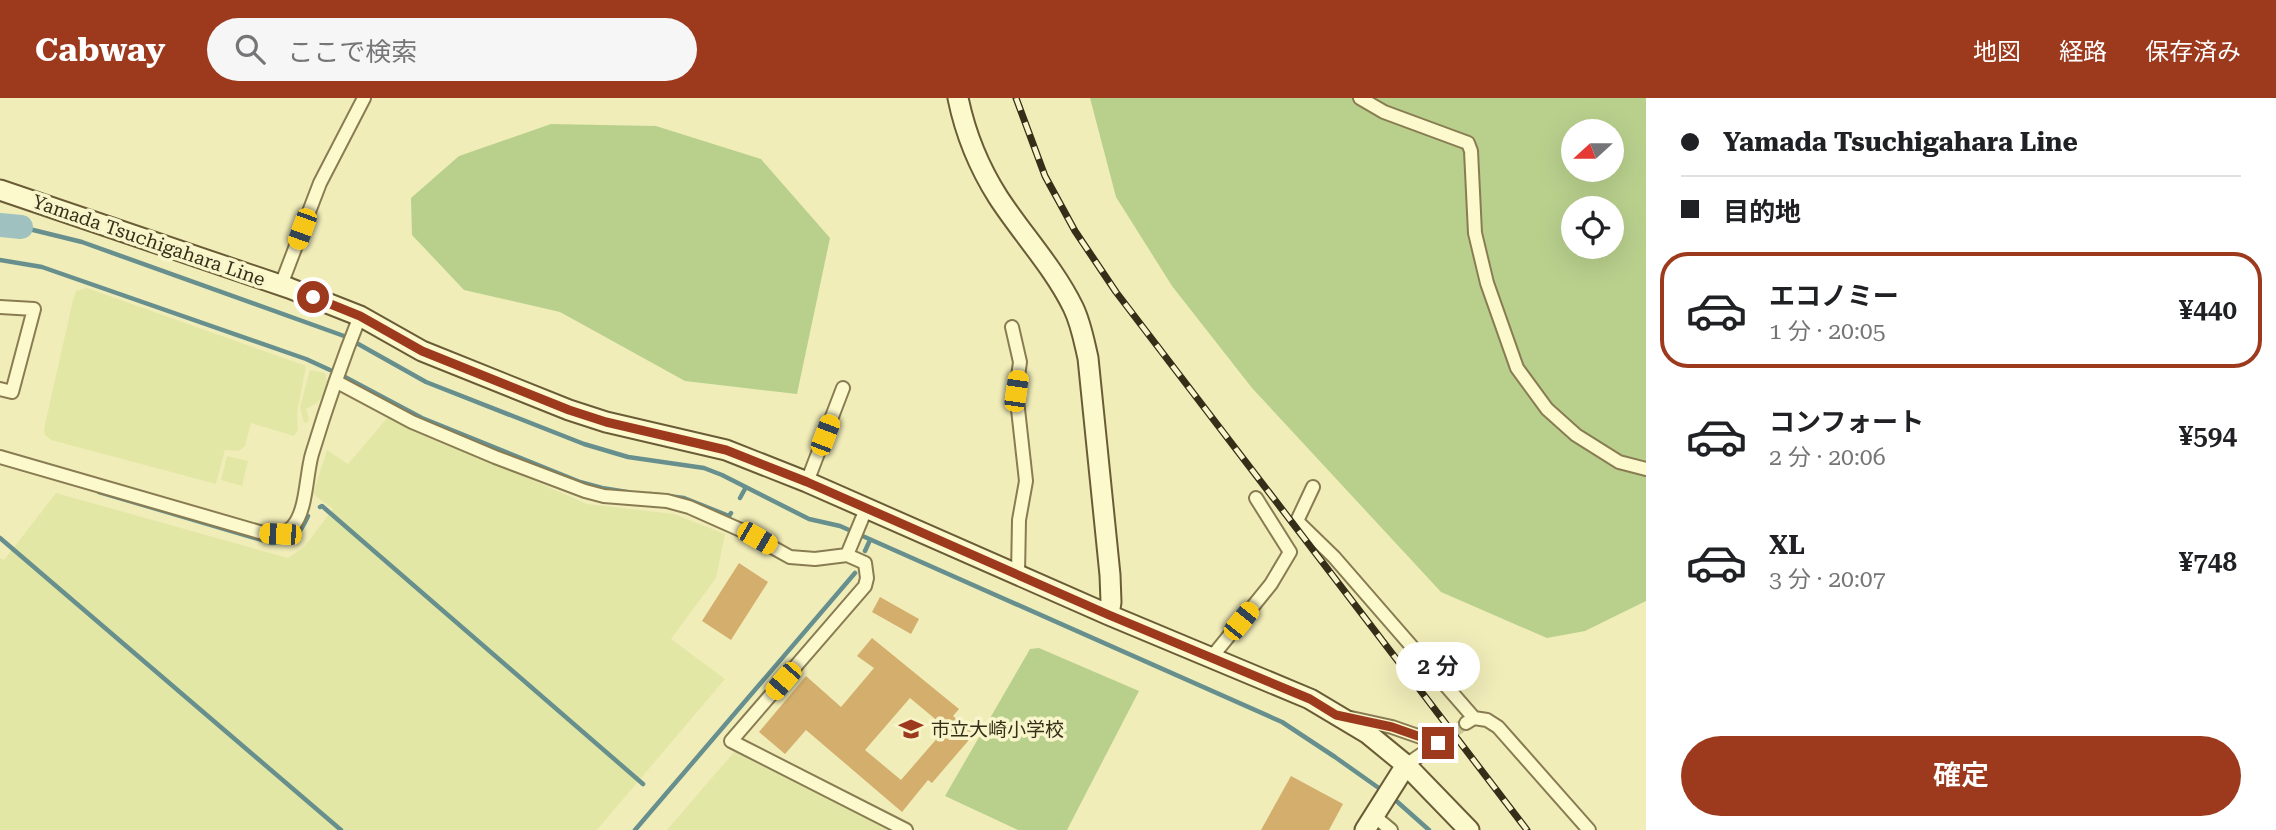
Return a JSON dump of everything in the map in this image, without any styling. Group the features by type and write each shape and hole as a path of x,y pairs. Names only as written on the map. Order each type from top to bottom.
{"main road":[{"path":"958,98 984,172 997,196 1066,294 1081,329 1088,358 1110,575 1109,615"},
{"name":"Yamada Tsuchigahara Line","path":"0,190 281,285 422,351 569,410 606,422 726,450 807,482 1109,615 1310,699 1367,733 1400,772 1469,830"},
{"path":"1372,818 1400,772"}],"street":[{"path":"281,285 320,184 364,98"},
{"path":"1360,98 1384,112 1468,142 1471,151 1475,233 1486,283 1517,368 1547,409 1576,435 1619,462 1646,470"},
{"path":"0,307 34,309 12,393 0,389"},
{"path":"0,457 263,533 280,534 292,528 300,516 311,457 358,320"},
{"path":"1012,327 1020,362 1016,391 1026,481 1019,520 1018,574"},
{"path":"337,382 412,422 584,491 689,507 744,531 790,556 815,559 848,550"},
{"path":"807,482 843,388"},
{"path":"1313,487 1297,521 1334,557 1470,720 1487,720 1498,727 1589,830"},
{"path":"1211,658 1271,584 1290,552 1256,498"},
{"path":"848,550 866,509"},
{"path":"848,550 865,563 865,586 731,741 906,830"},
{"path":"1336,715 1392,727 1438,743 1400,772"},
{"path":"1372,818 1391,830"}],"green space":[{"path":"1090,98 1646,98 1646,601 1585,631 1547,638 1441,592 1252,388 1172,286 1116,197"},
{"path":"551,124 656,126 761,159 830,238 797,394 685,381 560,312 464,290 412,235 411,198 459,156"},
{"path":"87,288 306,366 297,412 298,430 294,436 251,423 245,446 239,451 225,450 216,484 51,440 45,435 44,429 73,300 76,291"},
{"path":"310,370 325,373 327,381 324,394 317,403 306,409 309,418 308,422 304,423 300,407"},
{"path":"388,417 587,504 674,514 725,534 716,578 671,639 725,679 597,830 0,830 0,558 4,560 56,493 288,558 304,547 333,509 313,494 327,450 348,464"},
{"path":"227,456 248,461 242,486 221,480"},
{"path":"1039,648 1139,691 1067,830 1018,830 945,796 1030,649"},
{"path":"734,752 888,830 667,830"}],"building":[{"path":"739,563 768,582 731,640 702,621"},
{"path":"880,597 919,619 911,634 872,612"},
{"path":"872,638 959,709 953,716 974,734 932,783 928,780 902,812 806,730 785,754 759,732 806,676 841,707 874,668 857,656","holes":["910,698 946,728 901,780 865,750"]},
{"path":"1291,776 1343,804 1329,830 1261,830"}],"waterway":[{"path":"0,225 21,227"},
{"path":"21,227 82,242 344,336 426,382 584,444 628,457 704,468 722,475 809,519 840,526 1282,722 1383,791"},
{"path":"0,260 42,267 306,359 330,370"},
{"path":"345,377 422,418 580,482 627,492"},
{"path":"740,498 746,487"},
{"path":"99,492 272,543 291,539 302,528 308,516"},
{"path":"650,494 684,498 729,516 731,513"},
{"path":"320,507 643,784"},
{"path":"0,538 341,830"},
{"path":"865,551 870,540"},
{"path":"635,830 855,573"},
{"path":"1393,798 1429,830"}],"tunnel":[{"path":"1438,743 1466,723"}],"railway":[{"path":"1016,98 1045,176 1075,231 1116,292 1527,830"}],"place":[{"name":"市立大崎小学校","path":"911,729"}],"route":[{"path":"313,297 360,316 422,351 569,410 606,422 713,446 807,482 1109,615 1310,699 1336,715 1392,727 1438,743"}]}
